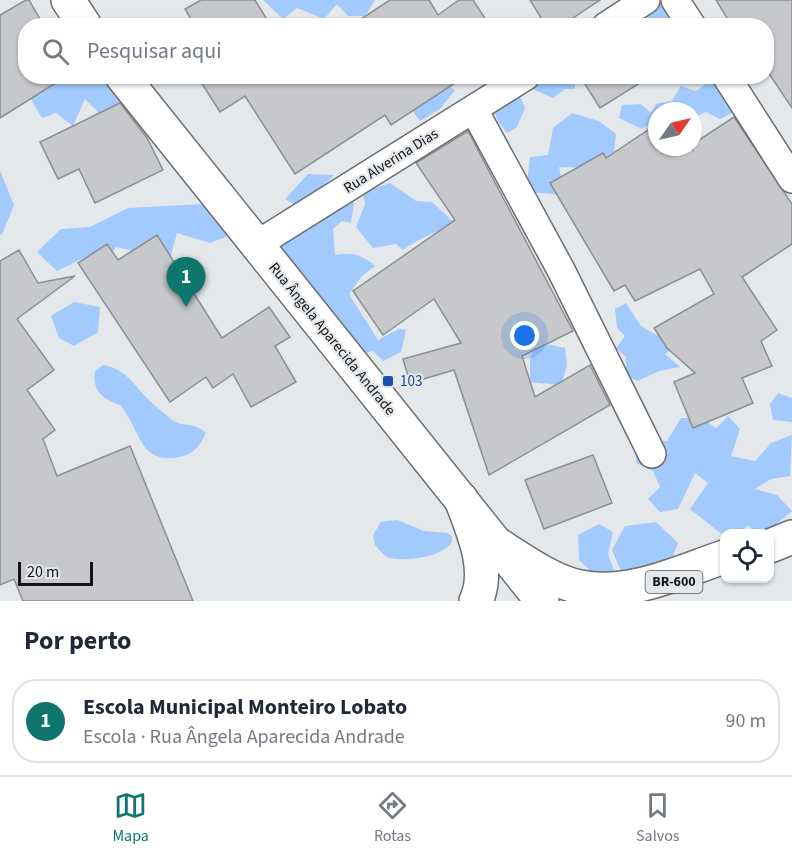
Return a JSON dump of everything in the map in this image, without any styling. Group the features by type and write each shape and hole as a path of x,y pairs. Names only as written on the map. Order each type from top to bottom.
{"street":[{"path":"68,0 80,18"},
{"path":"618,18 645,0"},
{"path":"675,0 687,18"},
{"name":"Rua Ângela Aparecida Andrade","path":"128,84 542,601"},
{"name":"Rua Alverina Dias","path":"256,245 514,84"},
{"path":"731,84 792,179"},
{"path":"474,110 561,270 652,454"},
{"path":"461,499 475,536 482,569 480,594 476,601"},
{"path":"774,544 792,537"},
{"path":"494,542 534,567 579,587 622,590 720,558"},
{"name":"BR-600","path":"624,601 720,565"}],"shaded area":[{"path":"263,0 375,0 365,16 348,16 337,4 325,18 297,8 282,18"},
{"path":"640,0 684,0 687,14 676,18 626,18"},
{"path":"56,84 114,84 128,99 121,117 102,116 85,99 73,126 56,113 42,118 24,87"},
{"path":"436,84 445,84 455,90 440,109 420,121 408,105"},
{"path":"524,84 575,84 575,89 565,89 553,98"},
{"path":"706,84 723,84 748,105 720,119 706,112 702,114 702,102 667,102 672,101 681,86 696,91"},
{"path":"517,90 525,108 517,127 507,133 498,121 487,95"},
{"path":"641,104 648,110 648,125 642,129 619,118 622,105"},
{"path":"572,113 599,121 616,134 614,152 588,168 559,167 565,195 526,192 530,157 548,155 553,128"},
{"path":"0,171 14,205 2,235 0,234"},
{"path":"308,174 334,175 317,192 297,206 285,199"},
{"path":"390,183 416,201 432,202 451,220 462,220 424,237 403,250 396,244 373,248 356,227 365,204 363,192"},
{"path":"344,193 354,203 351,223 342,221 333,229 335,255 356,255 375,266 362,276 349,294 378,340 399,329 406,330 401,352 383,361 373,351 361,354 275,241"},
{"path":"203,204 233,234 210,243 177,233 170,259 116,247 101,269 88,256 57,271 37,252 61,229 90,227 128,208"},
{"path":"74,302 100,307 98,332 74,346 59,338 51,316"},
{"path":"626,303 640,325 656,335 674,316 688,317 689,337 665,354 680,367 659,371 638,381 626,376 626,357 616,348 625,336 617,328 615,309"},
{"path":"537,342 565,348 567,366 561,385 530,382 530,358"},
{"path":"103,365 123,373 172,420 202,429 206,433 199,445 189,454 180,457 166,458 148,451 120,405 108,400 97,389 95,371"},
{"path":"778,393 792,398 792,422 773,420 770,404"},
{"path":"728,416 740,429 731,456 755,461 771,443 792,435 790,476 771,479 755,489 777,495 792,511 771,529 752,529 748,525 744,529 720,529 720,533 690,509 708,483 695,473 678,509 660,512 648,499 660,487 653,471 636,463 636,440 667,441 681,418 701,418 716,428"},
{"path":"397,520 424,531 447,533 452,536 452,542 440,552 431,555 412,559 386,557 375,545 373,535 381,522"},
{"path":"656,522 678,543 667,572 622,574 612,550 625,526"},
{"path":"599,524 613,532 608,554 616,576 602,582 579,560 578,535"}],"building":[{"path":"29,0 39,18 18,18 18,84 54,84 0,118 0,15"},
{"path":"201,0 255,0 266,18 190,18 185,9"},
{"path":"390,0 429,0 438,15 459,0 473,0 485,18 362,18"},
{"path":"530,0 600,0 573,18 541,18"},
{"path":"716,0 792,0 792,108 774,81 774,18 727,18"},
{"path":"202,84 454,84 391,125 385,115 295,174 245,96 220,112"},
{"path":"585,84 638,84 600,108"},
{"path":"120,103 147,138 163,170 95,203 79,169 58,179 40,142"},
{"path":"734,117 792,204 792,244 742,277 777,330 761,341 772,366 742,378 753,403 693,428 674,382 695,373 667,348 654,328 714,294 700,269 635,301 625,285 614,291 550,183 603,153 606,158 648,130 648,156 702,156 702,138"},
{"path":"468,131 573,331 522,356 535,397 590,365 610,405 489,475 454,370 410,383 403,359 461,343 434,299 383,335 353,291 455,220 416,163"},
{"path":"157,235 222,338 269,307 290,337 275,346 296,382 251,407 233,374 213,388 206,377 170,402 78,263 107,244 118,260"},
{"path":"19,250 38,283 75,276 17,319 54,370 27,390 55,430 43,439 57,476 130,446 193,601 23,601 14,579 0,585 0,261"},
{"path":"593,455 612,503 544,529 525,480"}],"place":[{"name":"Escola Municipal Monteiro Lobato","path":"186,307"},
{"name":"103","path":"388,381"}]}
